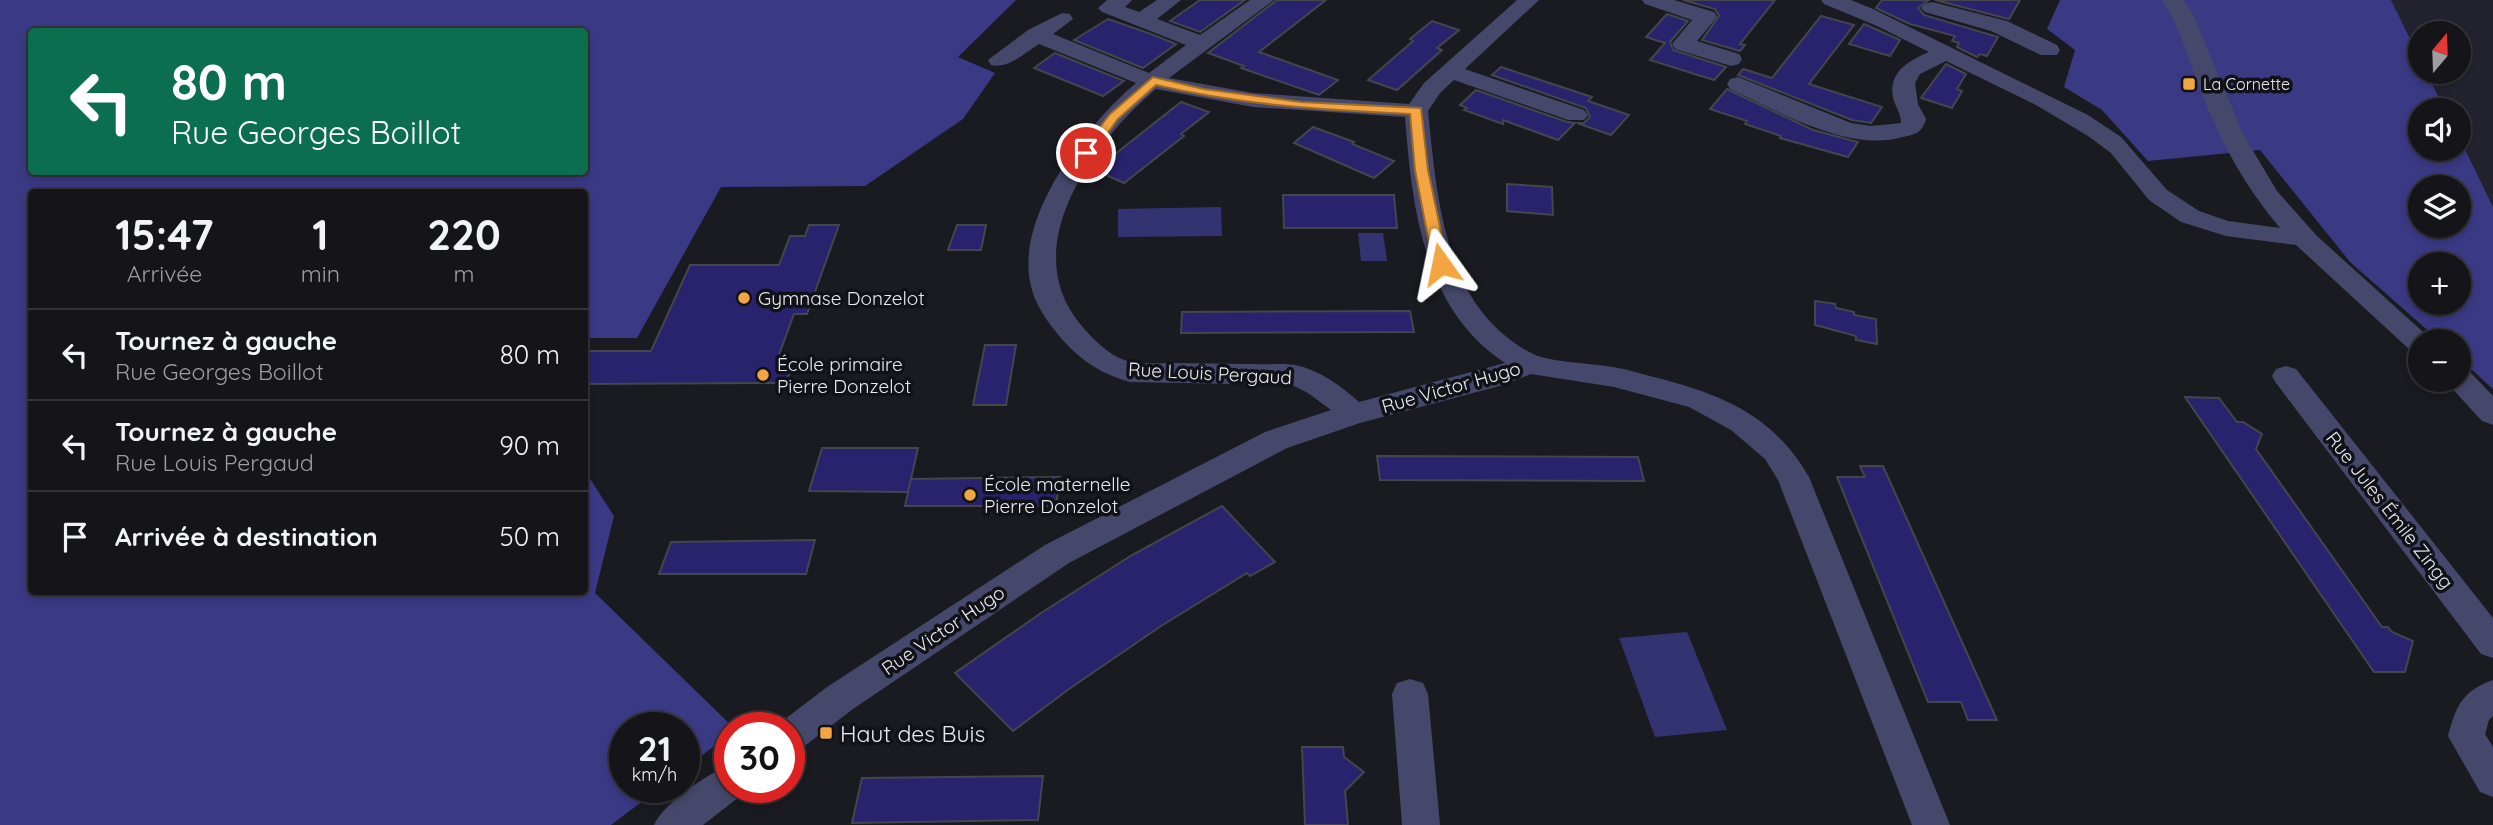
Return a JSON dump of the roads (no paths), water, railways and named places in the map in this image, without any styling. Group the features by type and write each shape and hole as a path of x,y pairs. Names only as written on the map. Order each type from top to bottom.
{"street":[{"path":"1122,0 1109,8 1204,44"},
{"path":"1141,20 1171,0"},
{"name":"Rue Louis Pergaud","path":"1264,0 1153,81 1114,117 1096,139 1050,216 1044,234 1040,268 1047,298 1058,315 1092,355 1110,367 1130,372 1294,375 1313,381 1331,393 1353,414"},
{"path":"1528,364 1510,355 1490,339 1457,296 1441,264 1421,170 1416,111 1432,88 1529,0"},
{"path":"1652,0 1706,17 1683,44 1731,58"},
{"path":"1831,0 1946,52 2083,123 2114,143 2133,162 2156,194 2177,210 2203,223 2238,232 2303,238"},
{"path":"2172,0 2181,12 2230,133 2253,175 2303,238 2408,332"},
{"path":"1894,28 1908,23 1935,4 1999,26 2049,50"},
{"path":"999,60 1062,19"},
{"path":"1036,36 1153,81 1204,93 1301,106 1416,111"},
{"path":"1738,84 1822,120 1858,131 1900,133 1912,127 1913,120 1902,97 1904,83 1914,66 1946,52"},
{"path":"1451,72 1576,116"},
{"name":"Rue Victor Hugo","path":"805,725 840,698 1057,554 1276,440 1353,414 1503,375 1528,364 1615,377 1698,399 1742,422 1776,451 1793,477 1931,825"},
{"name":"Rue Jules Émile Zingg","path":"2286,376 2493,644"},
{"path":"2471,391 2493,414"},
{"path":"1410,694 1421,825"},
{"path":"2493,695 2473,710 2466,736 2493,780"},
{"path":"673,825 714,794"}],"place":[{"name":"La Cornette","path":"2189,84"},
{"name":"Gymnase Donzelot","path":"744,298"},
{"name":"École primaire Pierre Donzelot","path":"763,375"},
{"name":"École maternelle Pierre Donzelot","path":"970,495"},
{"name":"Haut des Buis","path":"826,733"}]}
